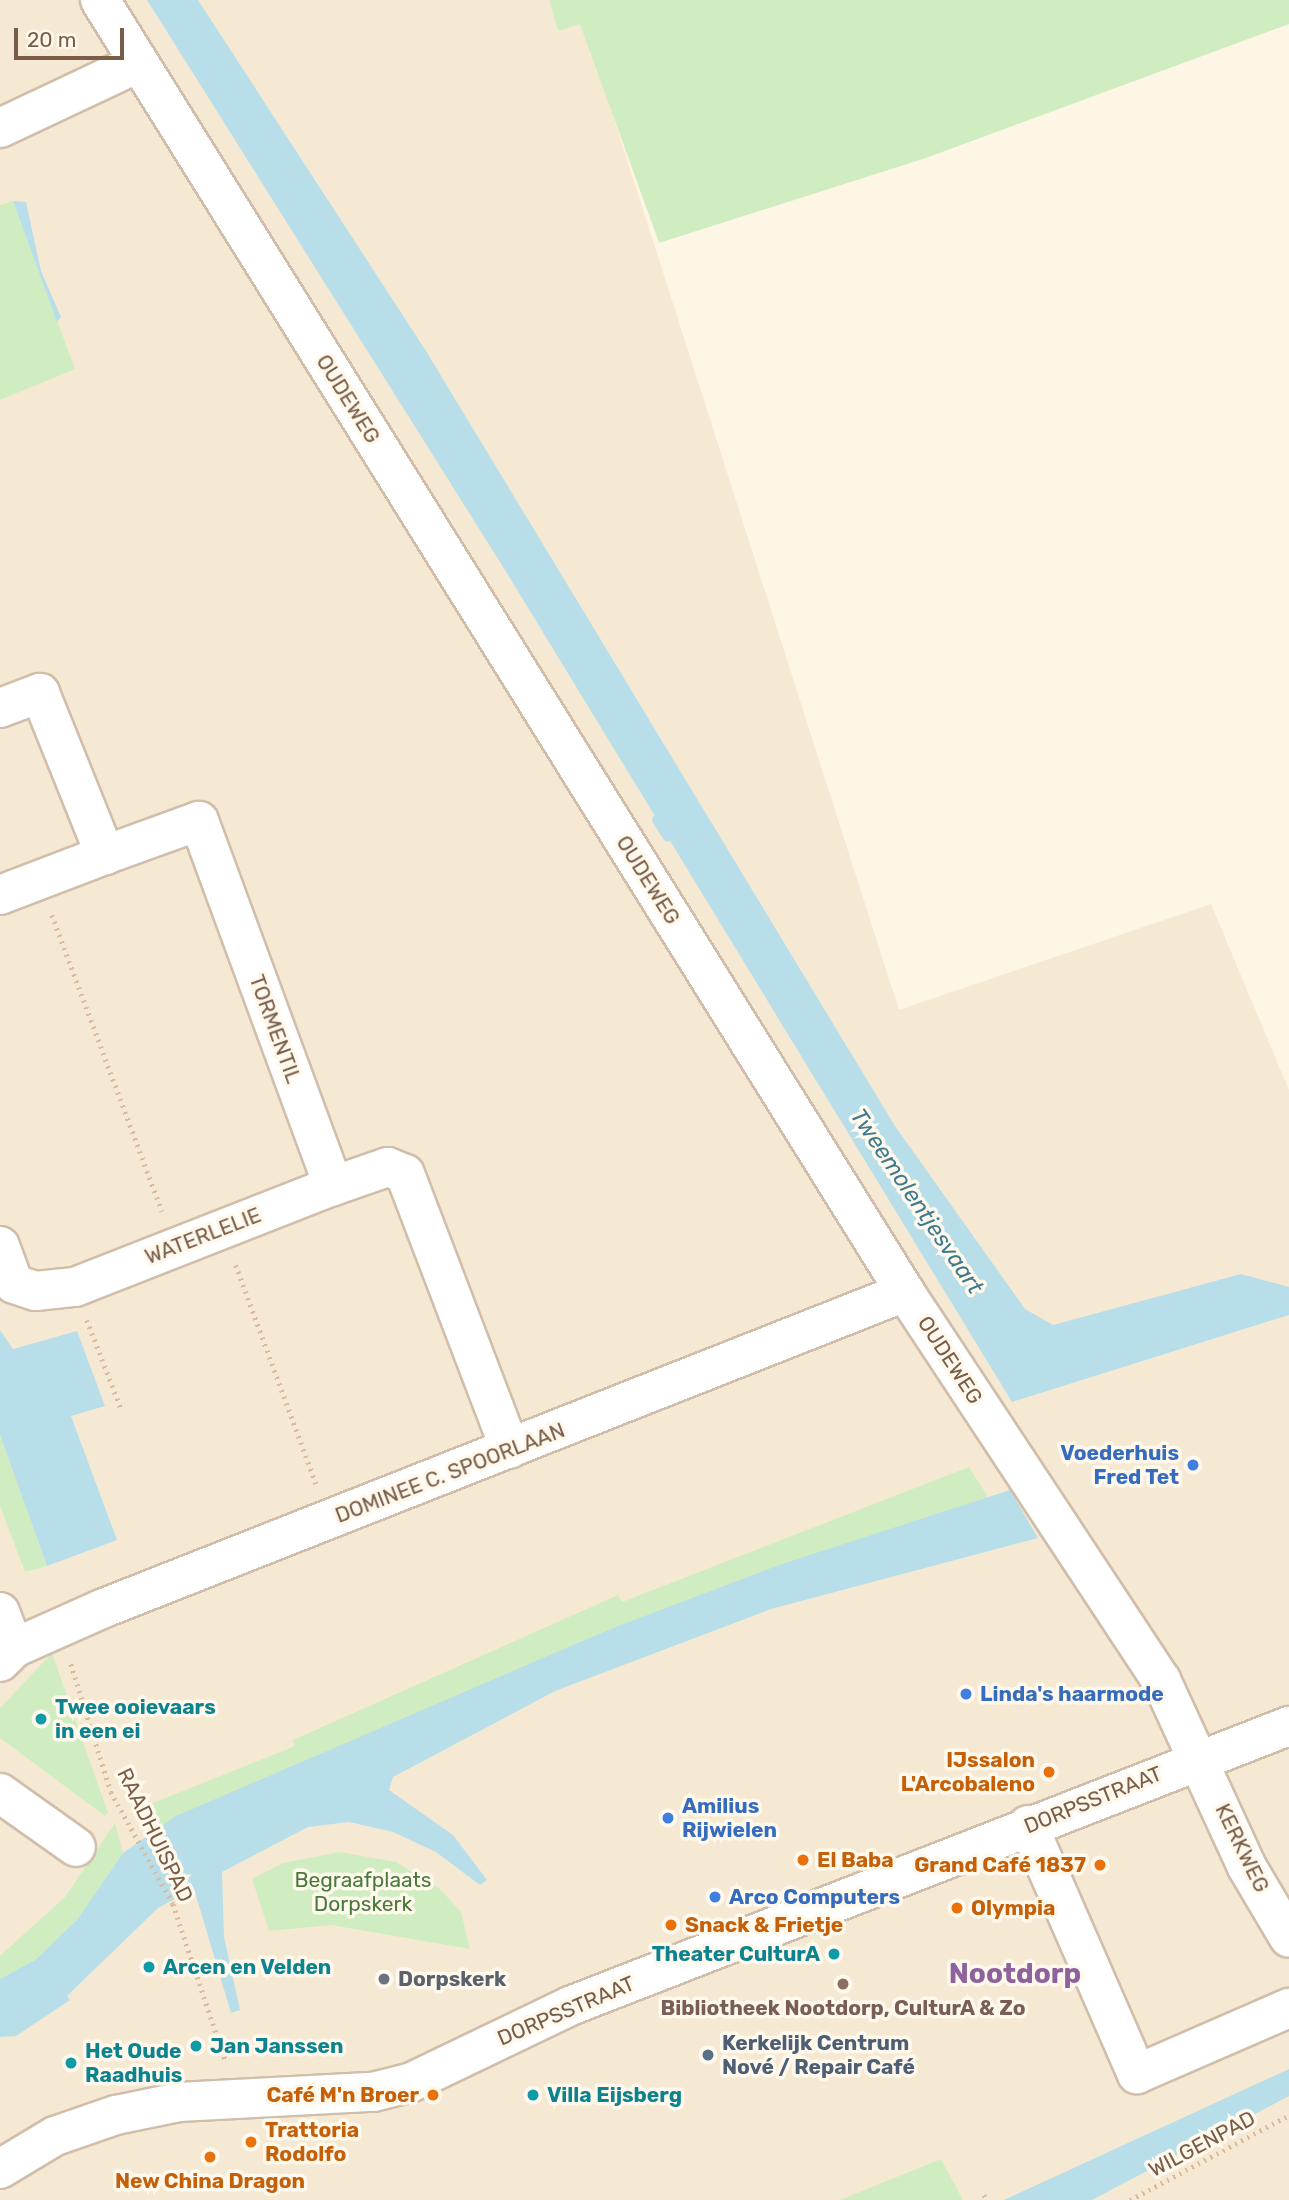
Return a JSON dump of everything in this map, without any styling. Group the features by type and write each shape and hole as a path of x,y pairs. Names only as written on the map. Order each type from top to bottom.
{"street":[{"name":"OUDEWEG","path":"100,0 905,1292 1161,1680 1200,1757"},
{"path":"0,128 138,63"},
{"path":"0,709 40,694 105,855 0,895"},
{"name":"TORMENTIL","path":"105,855 199,821 332,1186"},
{"path":"332,1186 387,1167 405,1174 510,1449"},
{"name":"WATERLELIE","path":"0,1246 14,1284 36,1291 75,1287 332,1186"},
{"name":"DOMINEE C. SPOORLAAN","path":"7,1655 60,1626 905,1292"},
{"path":"0,1612 7,1655"},
{"name":"DORPSSTRAAT","path":"0,2169 55,2136 116,2115 237,2096 373,2092 410,2083 570,2006 1200,1757 1289,1726"},
{"name":"KERKWEG","path":"1200,1757 1247,1867 1289,1938"},
{"path":"0,1793 76,1847"},
{"path":"1028,1825 1137,2074 1289,2008"}],"path":[{"path":"39,881 176,1247"},
{"path":"223,1228 329,1520"},
{"path":"75,1287 122,1411"},
{"name":"RAADHUISPAD","path":"60,1626 111,1792 134,1838 173,1904 237,2096"},
{"name":"WILGENPAD","path":"1130,2200 1289,2115"}],"shaded area":[{"path":"0,0 576,0 899,1010 1211,904 1289,1090 1289,2200 0,2200"}],"green space":[{"path":"549,0 1289,0 1289,24 926,158 659,243 580,24 558,31"},
{"path":"13,201 75,369 0,400 0,205"},
{"path":"0,1435 47,1566 25,1572 0,1506"},
{"path":"969,1467 988,1497 608,1630 147,1833 133,1811 295,1746 293,1740 618,1595 622,1602"},
{"path":"52,1653 108,1813 105,1816 0,1738 0,1708"},
{"path":"115,1823 123,1853 77,1920 35,1960 0,1979 0,1956 65,1897"},
{"name":"Begraafplaats Dorpskerk","path":"340,1852 396,1862 440,1889 461,1912 470,1949 331,1925 269,1931 252,1879 283,1863"},
{"path":"941,2159 963,2200 840,2200"}],"water":[{"path":"147,0 198,0 426,351 895,1126 1025,1309 1053,1325 1241,1274 1289,1287 1289,1315 1012,1402 505,570"},
{"path":"13,201 26,202 41,271 61,317 57,322"},
{"path":"0,1330 13,1349 77,1331 105,1406 71,1416 117,1540 47,1566 0,1435"},
{"path":"1010,1490 1038,1538 771,1609 555,1691 393,1777 389,1790 453,1835 487,1880 480,1885 436,1852 393,1832 349,1822 308,1827 222,1872 224,1937 240,2010 231,2013 194,1889 158,1908 67,1996 70,2000 16,2036 0,2037 0,1979 35,1960 77,1920 123,1853 176,1816 608,1630 782,1564"},
{"path":"1289,2069 1289,2096 1092,2200 1004,2200"}],"waterway":[{"name":"Tweemolentjesvaart","path":"657,820 668,837"}],"place":[{"name":"Voederhuis Fred Tet","path":"1193,1465"},
{"name":"Linda's haarmode","path":"966,1694"},
{"name":"Twee ooievaars in een ei","path":"41,1719"},
{"name":"IJssalon L'Arcobaleno","path":"1049,1772"},
{"name":"Amilius Rijwielen","path":"668,1818"},
{"name":"El Baba","path":"803,1860"},
{"name":"Grand Café 1837","path":"1100,1865"},
{"name":"Arco Computers","path":"715,1897"},
{"name":"Olympia","path":"957,1908"},
{"name":"Snack & Frietje","path":"671,1925"},
{"name":"Theater CulturA","path":"834,1954"},
{"name":"Arcen en Velden","path":"149,1967"},
{"name":"Dorpskerk","path":"384,1979"},
{"name":"Bibliotheek Nootdorp, CulturA & Zo","path":"843,1984"},
{"name":"Jan Janssen","path":"196,2046"},
{"name":"Kerkelijk Centrum Nové / Repair Café","path":"708,2055"},
{"name":"Het Oude Raadhuis","path":"71,2063"},
{"name":"Café M'n Broer","path":"433,2095"},
{"name":"Villa Eijsberg","path":"533,2095"},
{"name":"Trattoria Rodolfo","path":"251,2142"},
{"name":"New China Dragon","path":"210,2157"}],"district":[{"name":"Nootdorp","path":"1015,1974"}]}
